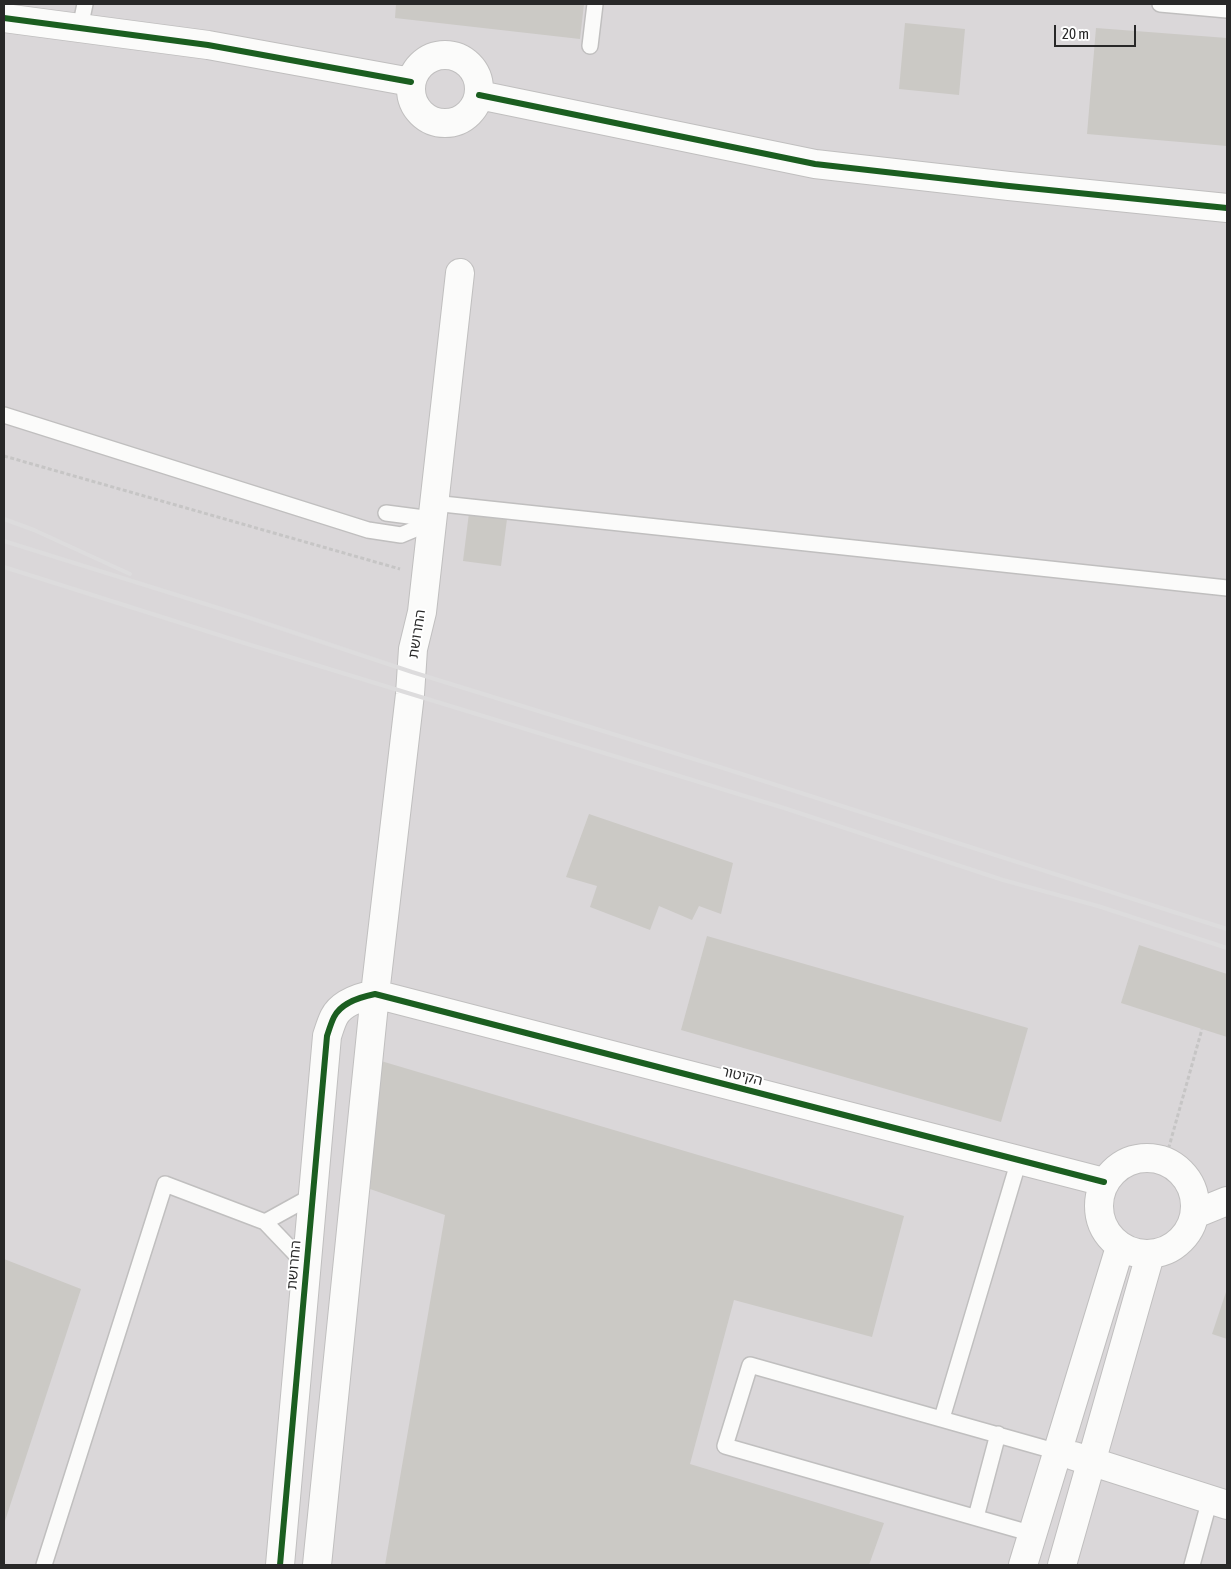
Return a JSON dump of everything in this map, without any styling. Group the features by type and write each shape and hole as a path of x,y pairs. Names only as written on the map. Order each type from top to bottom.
{"street":[{"path":"4,18 83,16 234,49 411,82"},
{"path":"451,55 461,58 473,69 479,84 479,94 473,109 465,116 455,122 439,122 429,119 417,108 411,93 411,82 417,68 426,60 435,56 451,55"},
{"path":"479,94 561,113 815,164 1227,208"},
{"name":"החרושת","path":"317,1565 375,994 410,694 413,648 422,612 424,577 460,273"},
{"name":"החרושת","path":"280,1565 327,1036 334,1016 346,1004 360,997 375,994"},
{"name":"הקיטור","path":"375,994 1104,1182"},
{"path":"1137,1158 1165,1161 1179,1170 1189,1183 1195,1198 1195,1214 1189,1230 1180,1242 1166,1251 1150,1255 1135,1253 1120,1247 1109,1237 1102,1225 1098,1211 1099,1196 1104,1182 1112,1171 1124,1163 1137,1158"},
{"path":"1195,1214 1227,1201"},
{"path":"1023,1565 1120,1247"},
{"path":"1033,1534 1065,1554 1150,1255"},
{"path":"1058,1452 1219,1502"}],"lane":[{"path":"590,46 596,4"},
{"path":"1160,4 1227,10"},
{"path":"4,415 368,530 401,534 413,530 432,511"},
{"path":"386,513 432,511 1227,588"},
{"path":"942,1418 1019,1160"},
{"path":"44,1565 165,1184 266,1222 306,1266"},
{"path":"266,1222 312,1196"},
{"path":"1033,1534 725,1446 750,1365 1058,1452"},
{"path":"976,1517 998,1434"},
{"path":"1192,1565 1219,1502"}],"path":[{"path":"4,456 424,577"},
{"path":"1165,1161 1202,1029"}],"shaded area":[{"path":"4,4 1227,4 1227,1565 4,1565"}],"building":[{"path":"396,4 584,4 580,39 395,18"},
{"path":"905,23 965,29 959,95 899,89"},
{"path":"1096,28 1227,38 1227,146 1087,134"},
{"path":"469,513 507,519 501,566 463,561"},
{"path":"589,814 733,863 721,914 699,906 692,920 659,906 650,930 590,907 597,886 566,877"},
{"path":"707,936 1028,1028 1001,1122 681,1030"},
{"path":"1139,945 1227,974 1227,1037 1121,1003"},
{"path":"381,1061 904,1216 872,1337 734,1300 690,1464 884,1523 869,1565 385,1565 445,1215 370,1189"},
{"path":"4,1259 81,1289 4,1524"},
{"path":"1227,1289 1227,1339 1212,1334"}],"railway":[{"path":"4,519 34,530 130,574"},
{"path":"4,541 1227,929"},
{"path":"4,567 241,642 784,808 1003,880 1098,906 1227,948"}],"cycle path":[{"path":"4,18 208,45 411,82"},
{"path":"479,95 815,164 1227,208"},
{"path":"280,1565 327,1036 337,1012 352,1001 375,994 1104,1182"}]}
